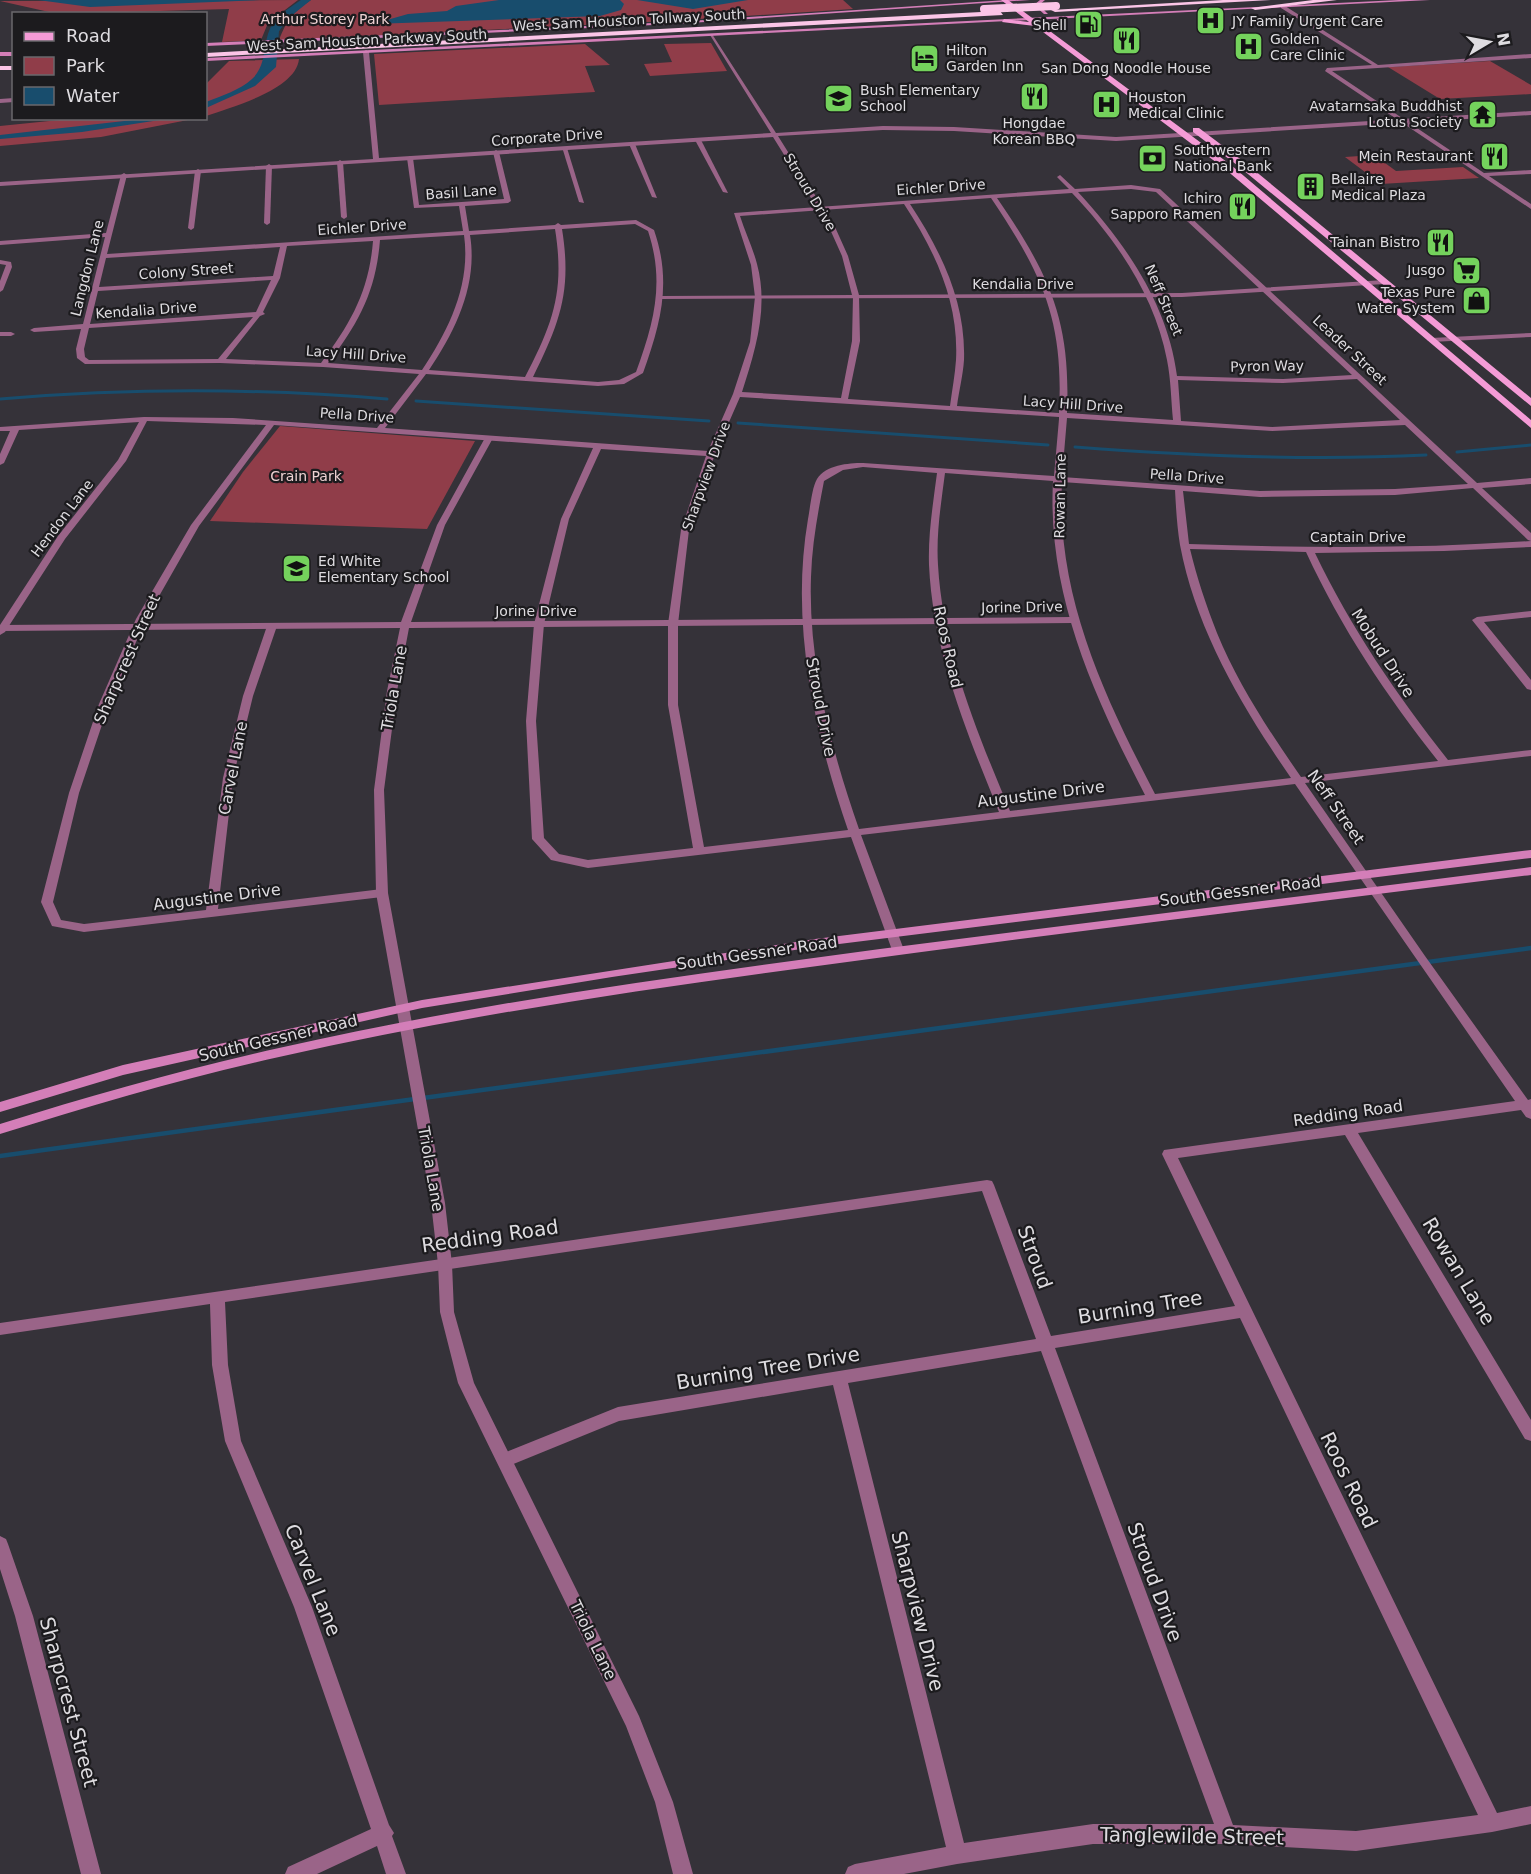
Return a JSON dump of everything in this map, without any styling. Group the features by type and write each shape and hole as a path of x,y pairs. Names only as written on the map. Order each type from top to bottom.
{"highway":[{"name":"West Sam Houston Tollway South","path":"288,48 608,35 1000,13 1181,0"},
{"name":"West Sam Houston Tollway South","path":"207,52 984,9 1269,0"},
{"path":"1250,9 1334,0"},
{"path":"670,27 881,8"},
{"path":"608,35 924,25"}],"main road":[{"path":"1019,0 1062,32"},
{"name":"West Sam Houston Parkway South","path":"288,48 1028,0"},
{"path":"1043,0 1036,4 1044,12 1071,17"},
{"path":"1004,21 1034,22 1071,17 1428,0"},
{"path":"1005,1 1228,167 1363,284 1531,424"},
{"path":"979,2 1004,8 1013,16 1004,21"},
{"path":"1052,25 1062,18"},
{"name":"West Sam Houston Parkway South","path":"288,48 366,52 1004,21"},
{"path":"1059,41 1084,49"},
{"name":"West Sam Houston Parkway South","path":"207,45 249,50"},
{"name":"West Sam Houston Parkway South","path":"207,60 249,50"},
{"path":"1091,65 1111,74 1120,75"},
{"path":"1106,75 1131,84 1140,90"},
{"path":"1185,122 1244,166 1531,403"},
{"path":"1228,167 1244,166"},
{"path":"1268,202 1303,225 1317,227"},
{"path":"1299,229 1313,231 1328,241 1337,243"},
{"name":"South Gessner Road","path":"0,1107 123,1070 403,1008 650,967 892,934 1531,855"},
{"name":"South Gessner Road","path":"0,1129 126,1090 406,1026 656,984 898,950 1531,871"},
{"path":"650,967 656,984"},
{"path":"123,1070 126,1090"}],"street":[{"path":"1283,7 1375,65"},
{"name":"Stroud Drive","path":"712,35 821,207 845,256 856,297 856,341 844,401"},
{"path":"366,52 376,160"},
{"path":"1531,57 1375,65 1327,70 1531,207"},
{"name":"Corporate Drive","path":"0,184 775,135 921,128 1095,138 1186,135 1531,113"},
{"path":"698,140 726,192"},
{"path":"632,144 655,197"},
{"path":"564,148 582,202"},
{"name":"Basil Lane","path":"410,158 416,207 508,201 496,152"},
{"path":"340,162 344,218"},
{"path":"267,223 269,166"},
{"path":"191,228 198,171"},
{"path":"1482,175 1531,172"},
{"name":"Langdon Lane","path":"88,362 80,354 124,175"},
{"name":"Neff Street","path":"1060,177 1135,268 1149,296 1168,349 1174,378 1177,424"},
{"name":"Eichler Drive","path":"736,214 1073,190 1147,188"},
{"name":"Leader Street","path":"1147,188 1164,194 1531,538"},
{"name":"Rowan Lane","path":"992,196 1034,258 1052,296 1065,361 1058,545 1072,620 1100,698 1151,797"},
{"path":"906,202 939,254 954,296 960,357 953,409"},
{"path":"380,430 424,372 452,329 467,290 471,263 469,231 462,204"},
{"name":"Sharpview Drive","path":"699,851 673,705 673,624 685,530 711,454 737,394 754,342 758,297 754,265 736,214"},
{"name":"Eichler Drive","path":"104,256 621,221 641,223 653,232 660,266 661,298 654,333 639,373 621,382"},
{"path":"528,379 552,332 563,297 565,260 558,225"},
{"path":"0,243 109,235"},
{"path":"323,365 344,339 363,305 375,270 377,238"},
{"path":"220,361 261,314 277,278 284,244"},
{"path":"0,262 9,263 0,290"},
{"name":"Colony Street","path":"96,289 277,278"},
{"name":"Kendalia Drive","path":"661,298 1149,296 1268,291 1384,282"},
{"name":"Kendalia Drive","path":"34,330 261,314"},
{"path":"1431,340 1525,333 1531,329"},
{"path":"0,334 11,334"},
{"name":"Lacy Hill Drive","path":"88,362 220,361 323,365 598,384 621,382"},
{"name":"Pyron Way","path":"1174,378 1283,381 1359,377"},
{"name":"Lacy Hill Drive","path":"737,394 1272,429 1408,422"},
{"name":"Pella Drive","path":"0,429 144,419 272,422 711,454"},
{"name":"Hendon Lane","path":"1,629 61,538 116,469 144,419"},
{"name":"Sharpcrest Street","path":"57,923 47,902 74,793 104,704 138,626 195,525 272,422"},
{"path":"0,463 16,428"},
{"name":"Triola Lane","path":"489,438 444,517 405,625 392,691 379,790 382,893 422,1117 445,1264 447,1312 466,1383 633,1722 664,1802 683,1874"},
{"path":"539,624 565,519 599,446"},
{"name":"Pella Drive","path":"841,467 863,465 1179,489 1326,495 1531,481"},
{"name":"Stroud Drive","path":"841,467 828,472 820,480 808,555 807,622 822,724 854,833 898,950"},
{"name":"Roos Road","path":"941,471 934,534 939,622 960,703 1006,815"},
{"name":"Neff Street","path":"1179,489 1184,546 1196,592 1221,656 1256,721 1373,891 1529,1108"},
{"name":"Captain Drive","path":"1184,546 1310,551 1460,550 1531,544"},
{"name":"Mobud Drive","path":"1310,551 1345,625 1391,695 1445,763"},
{"path":"1531,614 1477,620 1531,687"},
{"name":"Jorine Drive","path":"1,629 138,626 1072,620"},
{"name":"Augustine Drive","path":"539,624 531,721 538,838 555,857 588,864 1531,753"},
{"name":"Carvel Lane","path":"211,914 228,778 248,696 272,626"},
{"name":"Augustine Drive","path":"57,923 84,928 382,893"},
{"name":"Redding Road","path":"1169,1154 1529,1108"},
{"name":"Rowan Lane","path":"1350,1131 1531,1434"},
{"name":"Roos Road","path":"1169,1154 1492,1823"},
{"name":"Redding Road","path":"0,1329 987,1185"},
{"name":"Stroud","path":"987,1185 1044,1344"},
{"name":"Carvel Lane","path":"217,1298 220,1365 232,1441 303,1607 384,1833 396,1874"},
{"name":"Burning Tree","path":"1044,1344 1243,1311"},
{"name":"Stroud Drive","path":"1044,1344 1227,1834"},
{"name":"Burning Tree Drive","path":"505,1460 618,1414 1044,1344"},
{"name":"Sharpview Drive","path":"839,1378 957,1854"},
{"name":"Sharpcrest Street","path":"0,1544 24,1616 91,1874"},
{"name":"Tanglewilde Street","path":"855,1874 957,1854 1093,1834 1227,1834 1356,1841 1492,1823 1531,1815"},
{"path":"295,1874 384,1833"}],"green space":[{"path":"298,0 268,23 261,40 222,42 229,9 49,12 0,1"},
{"name":"Arthur Storey Park","path":"311,0 843,0 853,9 669,21 279,40 291,17"},
{"path":"711,43 727,71 650,76 644,64 672,62 664,44"},
{"path":"585,44 610,65 585,66 595,92 379,105 374,54"},
{"path":"299,59 295,70 287,80 275,88 261,96 207,116 207,83 229,61"},
{"path":"1490,61 1531,85 1531,94 1440,99 1388,67"},
{"path":"59,120 188,120 101,137 0,146 0,126"},
{"path":"1374,155 1396,171 1463,167 1479,178 1381,184 1345,157"},
{"name":"Crain Park","path":"280,426 475,441 427,529 210,521 243,472"}],"water":[{"path":"38,0 260,0 90,7"},
{"path":"499,0 620,0 624,4 621,10 600,16 373,24 408,14 447,11 456,6"},
{"path":"637,0 748,0 693,9"},
{"path":"287,10 295,10 279,31 276,67 255,86 207,108 207,102 236,90 252,79 262,63 268,35 277,17"},
{"path":"133,120 160,120 82,132 0,139 0,135"}],"waterway":[{"path":"273,34 287,14 307,0"},
{"path":"0,399 145,391 242,391 387,399"},
{"path":"416,401 709,421"},
{"path":"738,423 1048,445"},
{"path":"1457,452 1531,445"},
{"path":"1075,447 1250,457 1338,458 1426,455"},
{"path":"423,1098 1531,948"},
{"path":"0,1156 415,1099"}],"place":[{"name":"JY Family Urgent Care","path":"1211,21"},
{"name":"Shell","path":"1088,25"},
{"name":"San Dong Noodle House","path":"1126,41"},
{"name":"Golden Care Clinic","path":"1249,47"},
{"name":"Hilton Garden Inn","path":"925,58"},
{"name":"Hongdae Korean BBQ","path":"1034,96"},
{"name":"Bush Elementary School","path":"839,98"},
{"name":"Houston Medical Clinic","path":"1107,105"},
{"name":"Avatarnsaka Buddhist Lotus Society","path":"1483,114"},
{"name":"Mein Restaurant","path":"1494,156"},
{"name":"Southwestern National Bank","path":"1153,158"},
{"name":"Bellaire Medical Plaza","path":"1310,187"},
{"name":"Ichiro Sapporo Ramen","path":"1243,206"},
{"name":"Tainan Bistro","path":"1441,242"},
{"name":"Jusgo","path":"1466,270"},
{"name":"Texas Pure Water System","path":"1476,300"},
{"name":"Ed White Elementary School","path":"297,569"}]}
